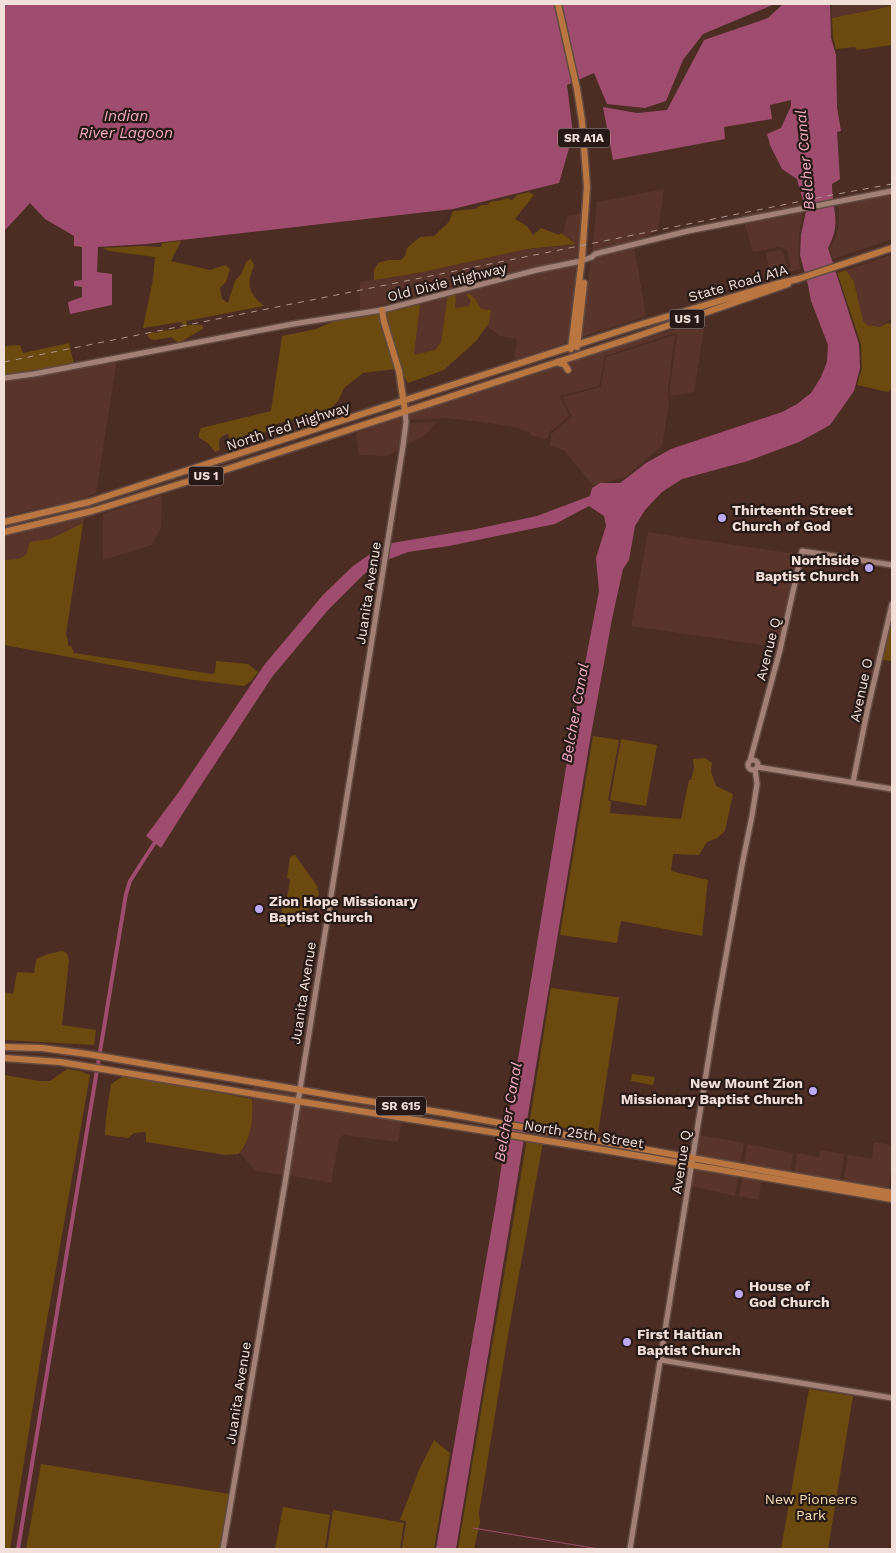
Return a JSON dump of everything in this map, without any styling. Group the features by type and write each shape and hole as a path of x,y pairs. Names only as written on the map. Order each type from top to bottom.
{"main road":[{"name":"SR A1A","path":"558,4 577,89 582,121 588,192 587,248 573,356"},
{"name":"US 1","path":"798,279 892,248"},
{"name":"State Road A1A","path":"575,346 776,284 798,279"},
{"name":"State Road A1A","path":"573,356 635,337 798,279"},
{"path":"382,310 398,366 406,411"},
{"name":"North Fed Highway","path":"4,522 89,502 575,346"},
{"name":"US 1","path":"556,362 573,356"},
{"name":"North Fed Highway","path":"4,532 92,511 209,475 556,362"},
{"path":"556,362 565,365 568,370"},
{"path":"209,475 211,467 220,461"},
{"name":"North 25th Street","path":"4,1047 42,1048 88,1054 504,1123 559,1133 751,1175 892,1199"},
{"name":"North 25th Street","path":"4,1058 41,1060 86,1066 545,1141 791,1176 892,1193"},
{"path":"184,1082 194,1080 200,1074"},
{"path":"200,1084 203,1080 216,1076"},
{"path":"432,1122 443,1118 445,1113"},
{"path":"545,1141 550,1136 559,1133"},
{"path":"751,1175 756,1173 786,1178 791,1176"}],"street":[{"name":"Old Dixie Highway","path":"4,378 34,374 293,324 382,310 537,270 581,261 595,254 678,233 892,191"},
{"name":"Juanita Avenue","path":"223,1549 384,566 406,425 406,411"},
{"name":"Avenue Q","path":"630,1549 734,908 757,784 754,753 802,551 892,565"},
{"name":"Avenue O","path":"853,782 892,604"},
{"path":"755,765 892,789"},
{"path":"756,778 766,768"},
{"path":"661,1360 892,1398"}],"shaded area":[{"path":"832,4 892,4 892,6 832,18"},
{"path":"664,189 658,230 633,243 592,254 597,202"},
{"path":"892,192 892,239 833,259 830,248 836,237 839,223 837,204"},
{"path":"802,203 803,206 743,218 742,215"},
{"path":"803,210 799,235 798,255 800,269 778,275 791,267 787,251 778,247 753,252 744,222"},
{"path":"587,212 581,256 457,288 360,309 360,282 423,272 527,249 576,245 561,233 564,231 567,216"},
{"path":"634,246 646,316 581,337 591,258"},
{"path":"779,250 783,252 787,266 777,271 774,277 771,277 766,253"},
{"path":"892,255 892,318 880,327 867,325 863,321 854,282 846,270"},
{"path":"581,261 571,341 514,360 517,339 500,336 487,326 489,323 476,300 471,301 469,307 455,308 456,300 448,294 441,342 435,350 414,355 380,309"},
{"path":"703,319 704,330 694,392 670,396 677,335 675,333 605,356 599,386 560,396 569,416 549,433 549,436 545,439 530,435 531,433 514,427 495,424 447,418 409,420 409,414 560,364 567,368 569,373 572,372 566,362 680,328"},
{"path":"675,335 668,387 669,405 662,446 625,477 593,486 565,451 550,445 551,434 572,417 562,397 601,387 606,357"},
{"path":"117,359 96,494 70,502 4,516 4,380"},
{"path":"405,416 400,449 398,451 387,456 359,455 356,433"},
{"path":"437,422 424,436 405,446 408,423"},
{"path":"162,495 161,527 152,545 103,560 103,514"},
{"path":"145,498 85,518 83,523 50,539 41,541 19,559 4,560 4,535 67,522"},
{"path":"648,532 795,554 797,557 777,647 631,626"},
{"path":"253,1087 296,1094 296,1099 252,1091"},
{"path":"251,1094 295,1103 284,1175 255,1171 240,1153 245,1148 248,1137 253,1099 250,1098"},
{"path":"300,1095 412,1113 411,1117 299,1100"},
{"path":"299,1103 402,1119 398,1142 343,1135 339,1140 331,1183 288,1175"},
{"path":"699,1135 744,1143 740,1165 695,1157"},
{"path":"874,1142 892,1145 892,1164 888,1190 843,1183 848,1155 872,1158"},
{"path":"747,1144 793,1153 790,1174 744,1166"},
{"path":"820,1150 844,1154 840,1182 794,1175 797,1153 819,1157"},
{"path":"694,1167 739,1174 735,1196 691,1186"},
{"path":"743,1175 762,1178 758,1200 739,1196"}],"green space":[{"path":"892,6 892,45 857,50 855,47 836,49 833,38 832,18"},
{"path":"529,192 534,195 515,219 527,226 533,235 541,228 559,235 561,233 576,244 527,249 423,272 374,280 374,270 378,263 388,260 401,260 405,256 407,248 420,237 434,236 449,222 453,211 475,209 481,205 487,205 490,202 507,198 512,200 517,195"},
{"path":"181,241 171,261 210,270 225,265 230,269 226,282 220,288 222,299 228,303 235,281 241,274 247,261 251,259 254,266 249,283 250,288 255,297 264,306 186,321 187,325 202,325 204,328 179,343 171,337 150,339 147,335 151,332 158,333 160,331 176,330 184,326 181,322 143,328 153,279 155,257 109,251 103,248 161,247 162,243"},
{"path":"846,270 854,282 863,321 867,325 880,327 887,323 891,324 892,388 888,392 857,385 862,368 861,344 837,272"},
{"path":"455,293 455,308 469,306 471,301 466,294 470,294 481,309 491,310 489,323 476,341 444,370 408,383 404,376 395,369 363,373 344,388 338,401 330,409 277,424 259,436 242,442 230,440 228,434 222,436 219,444 220,450 215,452 208,443 199,438 201,428 271,411 282,336 316,329 346,316 380,309 420,305 414,355 435,350 441,342 448,294"},
{"path":"69,343 74,364 4,375 4,346 20,345 23,353"},
{"path":"83,523 66,634 68,646 71,646 74,653 212,674 215,673 216,661 248,664 258,672 251,681 244,686 187,679 4,645 4,560 19,559 26,555 30,542 50,539"},
{"path":"892,620 892,661 883,660"},
{"path":"593,736 619,740 608,800 611,802 610,813 681,819 689,780 691,780 694,768 693,759 705,758 712,763 711,771 716,786 733,794 725,831 717,838 707,842 699,855 673,854 671,871 708,880 702,936 621,921 617,943 560,935"},
{"path":"621,739 657,745 646,806 610,800"},
{"path":"295,855 318,887 318,899 309,905 309,909 282,927 280,925 283,900 287,898 290,880 287,878 290,857"},
{"path":"62,951 67,953 69,961 62,1025 96,1030 94,1045 4,1040 4,992 13,994 17,972 34,973 36,959"},
{"path":"551,988 619,997 598,1133 553,1126 551,1130 529,1126"},
{"path":"67,1069 90,1075 44,1337 10,1549 4,1549 4,1075 50,1081"},
{"path":"632,1074 655,1077 653,1085 631,1081"},
{"path":"125,1075 252,1099 251,1128 243,1148 239,1154 225,1155 146,1142 146,1132 134,1133 128,1138 105,1135 111,1084"},
{"path":"527,1139 543,1142 508,1335 479,1513 480,1522 474,1549 458,1549"},
{"name":"New Pioneers Park","path":"809,1389 853,1396 828,1549 781,1549"},
{"path":"434,1440 450,1453 434,1549 402,1549 406,1523 400,1520 419,1470"},
{"path":"41,1464 230,1494 221,1549 26,1549"},
{"path":"283,1507 330,1515 325,1549 275,1549"},
{"path":"333,1510 404,1523 400,1549 327,1549"}],"water":[{"name":"Indian River Lagoon","path":"4,4 775,4 703,34 683,60 666,101 645,108 607,104 594,73 567,85 573,134 559,183 453,209 146,244 98,247 97,272 112,274 112,305 70,314 68,302 82,297 82,287 74,286 74,281 82,280 82,247 74,246 74,236 45,219 30,203 4,230"},
{"name":"Belcher Canal","path":"783,4 830,4 831,38 836,55 837,107 841,131 837,132 840,179 832,184 835,231 828,248 859,344 860,368 854,391 830,425 799,442 748,461 682,479 662,492 645,510 635,526 629,560 623,569 612,619 590,740 456,1549 436,1549 496,1203 572,731 599,591 596,558 606,526 604,516 589,506 555,524 449,546 408,552 379,563 363,575 328,610 272,677 161,848 146,836 178,793 265,664 323,595 353,566 373,552 392,543 476,529 537,516 590,496 592,488 600,483 620,483 646,463 671,449 782,412 797,404 811,393 821,377 827,362 828,345 811,301 800,255 801,235 806,211 797,179 782,169 770,145 767,134 781,128 791,106 791,100 770,105 772,119 724,127 725,139 613,160 603,107 637,113 667,110 704,40 768,18"}],"waterway":[{"path":"18,1549 126,894 130,881 157,839"},
{"path":"473,1528 599,1549"}],"railway":[{"path":"4,362 892,184"}],"place":[{"name":"Thirteenth Street Church of God","path":"722,518"},
{"name":"Northside Baptist Church","path":"869,568"},
{"name":"Zion Hope Missionary Baptist Church","path":"259,909"},
{"name":"New Mount Zion Missionary Baptist Church","path":"813,1091"},
{"name":"House of God Church","path":"739,1294"},
{"name":"First Haitian Baptist Church","path":"627,1342"}]}
